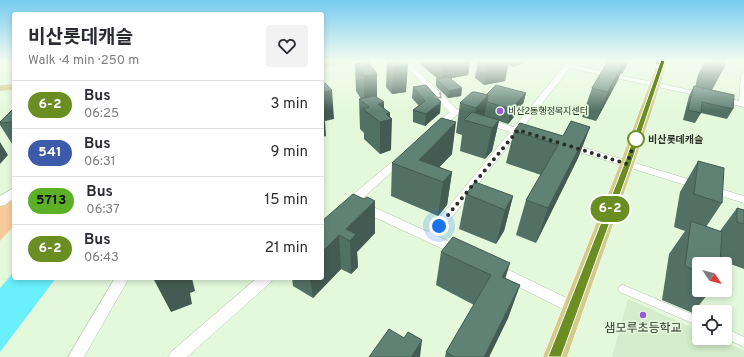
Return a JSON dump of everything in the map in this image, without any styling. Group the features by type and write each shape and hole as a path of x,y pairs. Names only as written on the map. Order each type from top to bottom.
{"main road":[{"path":"554,357 627,164 657,78"},
{"path":"0,80 12,79"},
{"path":"0,88 12,87"}],"street":[{"path":"421,78 455,112 520,131"},
{"path":"430,237 520,131 560,78"},
{"path":"627,78 744,105 744,78"},
{"path":"432,132 455,112"},
{"path":"560,143 744,200"},
{"path":"338,214 409,152"},
{"path":"0,202 12,193"},
{"path":"352,202 466,254"},
{"path":"487,264 572,307"},
{"path":"76,357 121,280"},
{"path":"176,357 264,280"},
{"path":"623,289 692,319"},
{"path":"732,337 744,342"}],"shaded area":[{"path":"7,201 12,201 12,228 0,241 0,206"},
{"name":"샘모루초등학교","path":"628,299 692,328 692,345 731,345 744,351 744,357 612,357"}],"water":[{"path":"12,274 12,280 54,280 0,352 0,288"}],"building":[{"path":"449,78 462,88 449,91 436,79"},
{"path":"598,78 615,78 608,92 592,88"},
{"path":"324,83 325,83 332,90 324,92"},
{"path":"426,85 441,102 426,114 413,110 425,101 413,87"},
{"path":"496,85 526,93 511,109 487,102 488,95 486,95"},
{"path":"694,86 734,95 733,109 702,102 701,113 688,110"},
{"path":"472,92 488,95 476,108 460,103"},
{"path":"375,96 384,102 378,104 390,113 386,114 392,119 380,122 363,109 369,107 359,99"},
{"path":"12,110 12,122 0,122"},
{"path":"472,112 499,120 492,128 464,120"},
{"path":"441,118 456,122 419,160 452,172 443,182 392,163"},
{"path":"571,121 590,127 548,208 526,200 558,145 514,131 520,123 563,136"},
{"path":"698,161 724,168 722,203 694,194"},
{"path":"475,182 513,196 505,210 466,194"},
{"path":"353,194 364,199 367,197 375,201 346,229 356,234 350,241 339,235 324,250 324,219"},
{"path":"737,208 744,210 744,224 737,222"},
{"path":"691,221 722,232 720,257 692,257 692,269 685,266"},
{"path":"453,237 510,263 502,277 520,285 484,357 454,357 446,352 491,275 441,252"},
{"path":"389,329 404,338 408,332 422,340 411,357 369,357"}],"bus line":[{"name":"6-2","path":"555,357 572,307 627,164 657,78"}],"place":[{"name":"비산2동행정복지센터","path":"500,111"},
{"name":"비산롯데캐슬","path":"636,139"},
{"name":"샘모루초등학교","path":"643,315"}],"route":[{"path":"439,226 518,130 627,164 636,139"}]}
